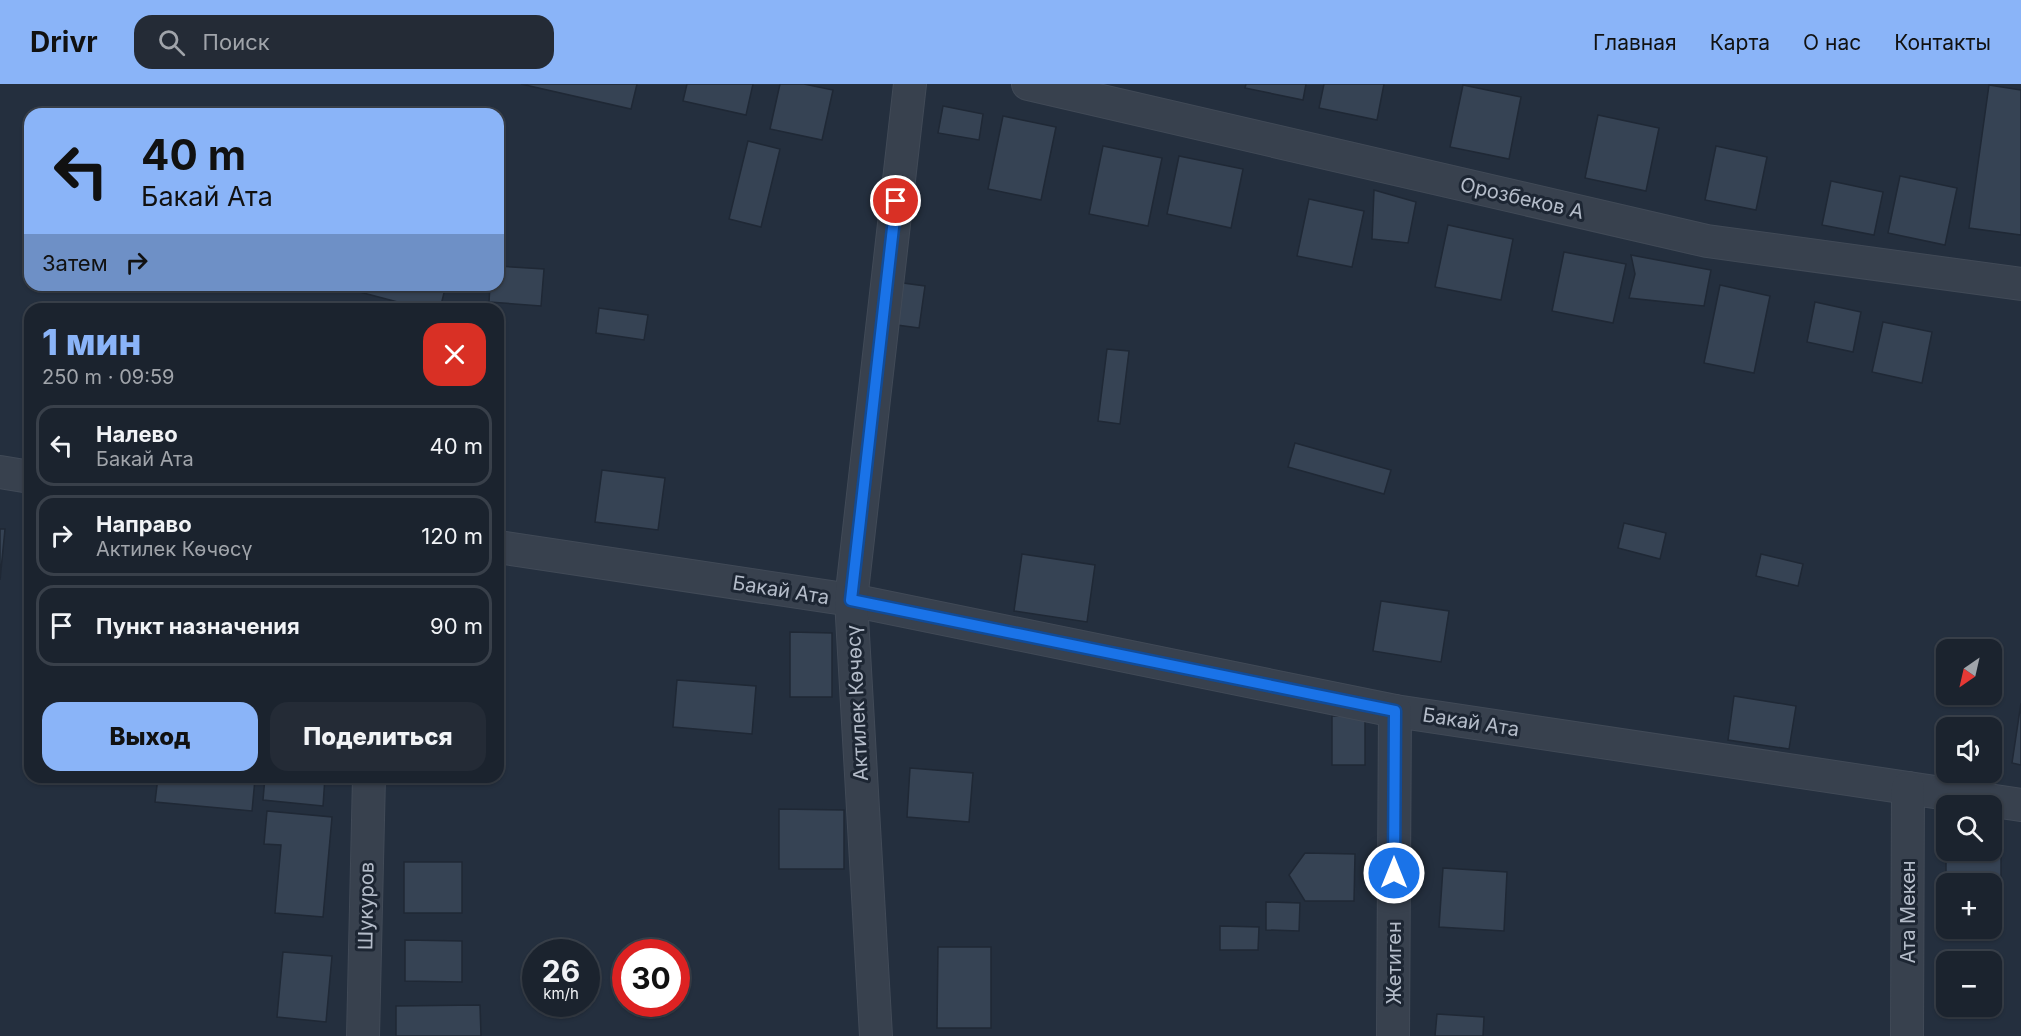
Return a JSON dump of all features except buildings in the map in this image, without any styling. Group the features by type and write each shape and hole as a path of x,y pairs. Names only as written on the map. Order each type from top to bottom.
{"street":[{"name":"Актилек Көчөсү","path":"876,1036 851,600 909,84"},
{"name":"Орозбеков А","path":"1028,84 1707,241 2021,284"},
{"path":"0,472 24,476"},
{"name":"Бакай Ата","path":"504,548 851,600 1395,711 2021,805"},
{"name":"Жетиген","path":"1393,1036 1395,711"},
{"name":"Шукуров","path":"363,1036 369,783"},
{"name":"Ата Мекен","path":"1907,1036 1908,788"}],"route":[{"path":"896,201 851,600 1395,711 1394,873"}]}
